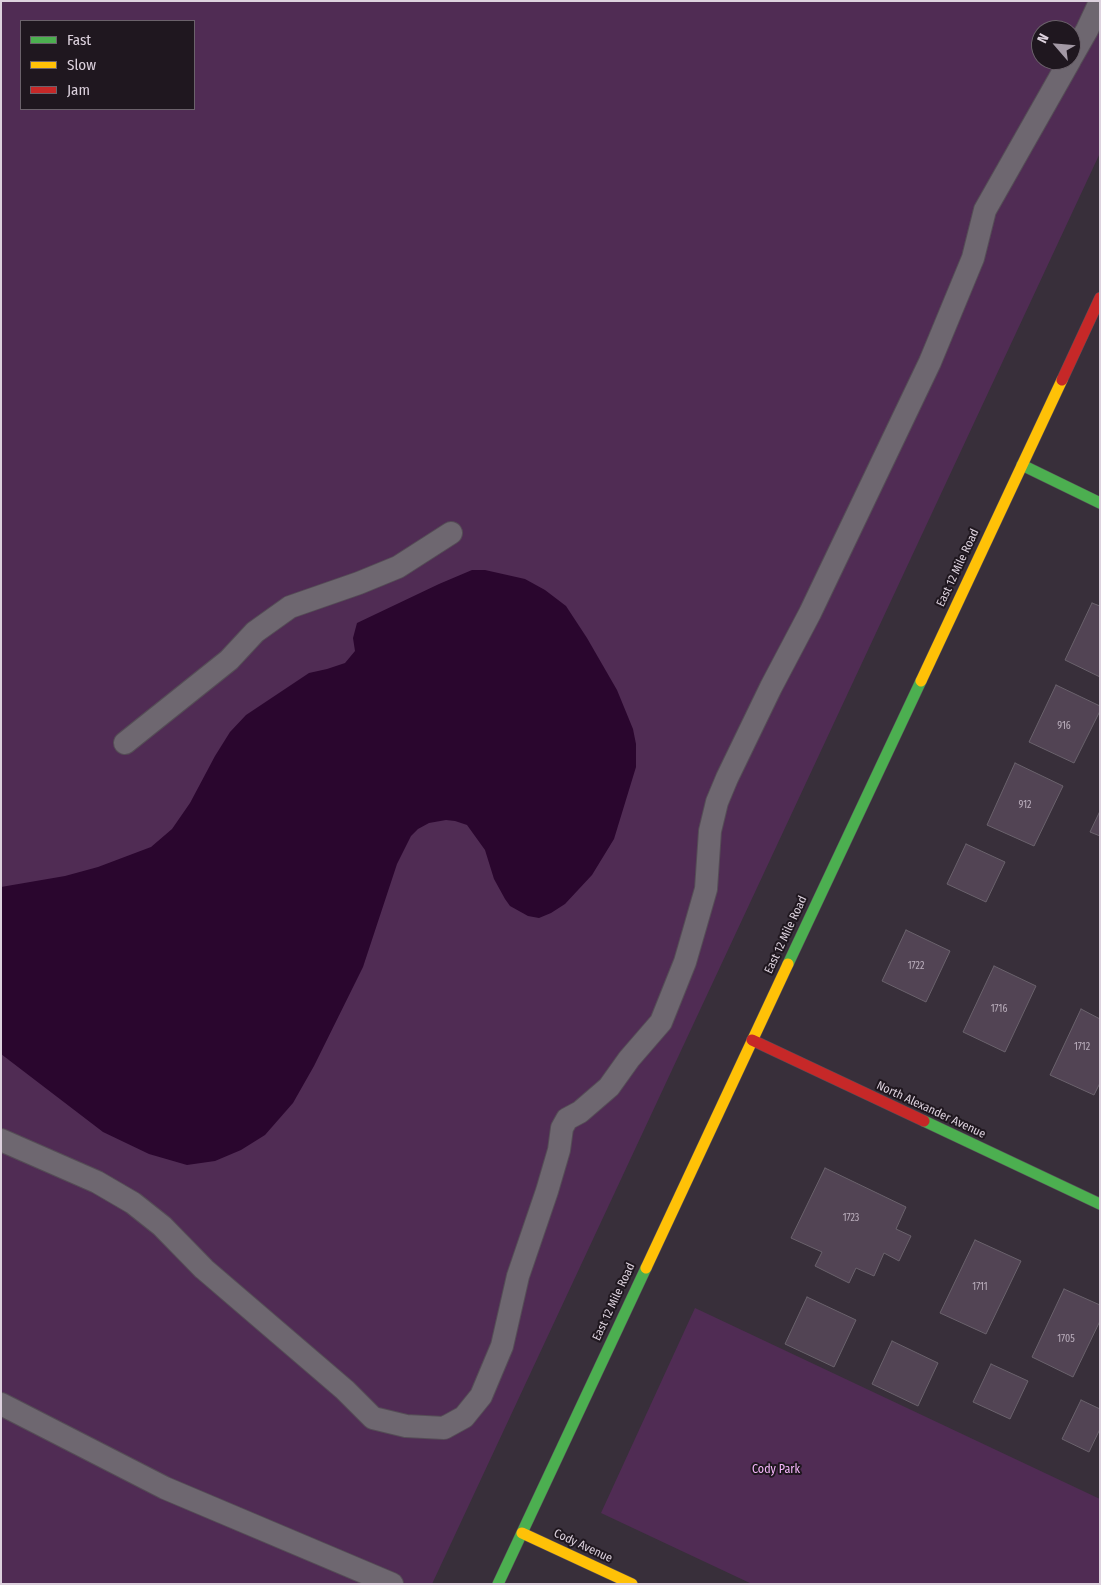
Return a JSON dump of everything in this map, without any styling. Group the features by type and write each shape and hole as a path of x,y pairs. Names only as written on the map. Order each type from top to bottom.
{"main road":[{"name":"East 12 Mile Road","path":"498,1584 1100,298"},
{"path":"1022,465 1100,503"},
{"name":"North Alexander Avenue","path":"752,1040 1100,1204"},
{"name":"Cody Avenue","path":"522,1532 632,1584"}],"lane":[{"path":"1081,40 1100,2"},
{"path":"1,1140 98,1182 133,1203 162,1226 204,1269 345,1390 373,1418 406,1426 444,1428 464,1417 481,1396 502,1346 518,1276 547,1191 559,1150 562,1128 567,1119 580,1112 609,1087 629,1059 661,1022 685,962 706,889 710,831 717,802 727,778 771,687 810,613 930,362 973,258 986,210 1064,70"},
{"path":"126,743 229,660 255,632 290,607 398,567 450,533"},
{"path":"1,1404 165,1488 392,1584"}],"green space":[{"path":"1,1 1100,1 1100,153 432,1584 1,1584"},
{"name":"Cody Park","path":"695,1308 1100,1499 1100,1584 752,1584 601,1513"}],"shaded area":[{"path":"472,570 485,570 525,579 545,590 566,606 617,690 633,729 636,744 636,767 614,839 592,875 565,904 539,918 528,916 510,906 505,899 494,879 485,850 467,825 446,820 429,823 418,829 411,836 397,864 363,967 314,1066 293,1103 265,1135 241,1150 215,1161 187,1165 149,1154 103,1132 1,1054 1,887 65,876 98,867 151,847 172,829 190,803 230,732 246,715 309,673 345,663 355,651 353,638 357,623"}],"building":[{"path":"1092,603 1100,606 1100,677 1065,660"},
{"path":"1056,685 1100,706 1100,711 1074,763 1029,742"},
{"path":"1015,763 1063,786 1034,846 987,825"},
{"path":"1100,811 1100,836 1090,832"},
{"path":"966,844 1005,862 986,902 947,884"},
{"path":"906,930 950,951 926,1002 882,981"},
{"path":"994,966 1036,986 1005,1052 963,1032"},
{"path":"1081,1009 1100,1019 1100,1083 1094,1095 1050,1075"},
{"path":"825,1168 906,1207 896,1229 911,1236 899,1261 884,1253 874,1276 856,1268 849,1283 815,1266 822,1252 791,1238"},
{"path":"975,1240 1021,1261 986,1334 940,1313"},
{"path":"1064,1289 1100,1305 1100,1321 1073,1377 1032,1357"},
{"path":"807,1297 856,1320 834,1367 785,1344"},
{"path":"892,1341 938,1363 918,1406 872,1384"},
{"path":"991,1364 1028,1381 1010,1419 973,1402"},
{"path":"1081,1400 1100,1409 1100,1429 1089,1452 1062,1439"}],"traffic: fast":[{"path":"1022,465 1100,503"},
{"path":"788,964 921,681"},
{"path":"924,1121 1100,1204"},
{"path":"498,1584 646,1268"}],"traffic: slow":[{"path":"921,681 1062,380"},
{"path":"646,1268 788,964"},
{"path":"522,1533 632,1584"}],"traffic: jam":[{"path":"1062,380 1100,298"},
{"path":"752,1040 924,1121"}]}
